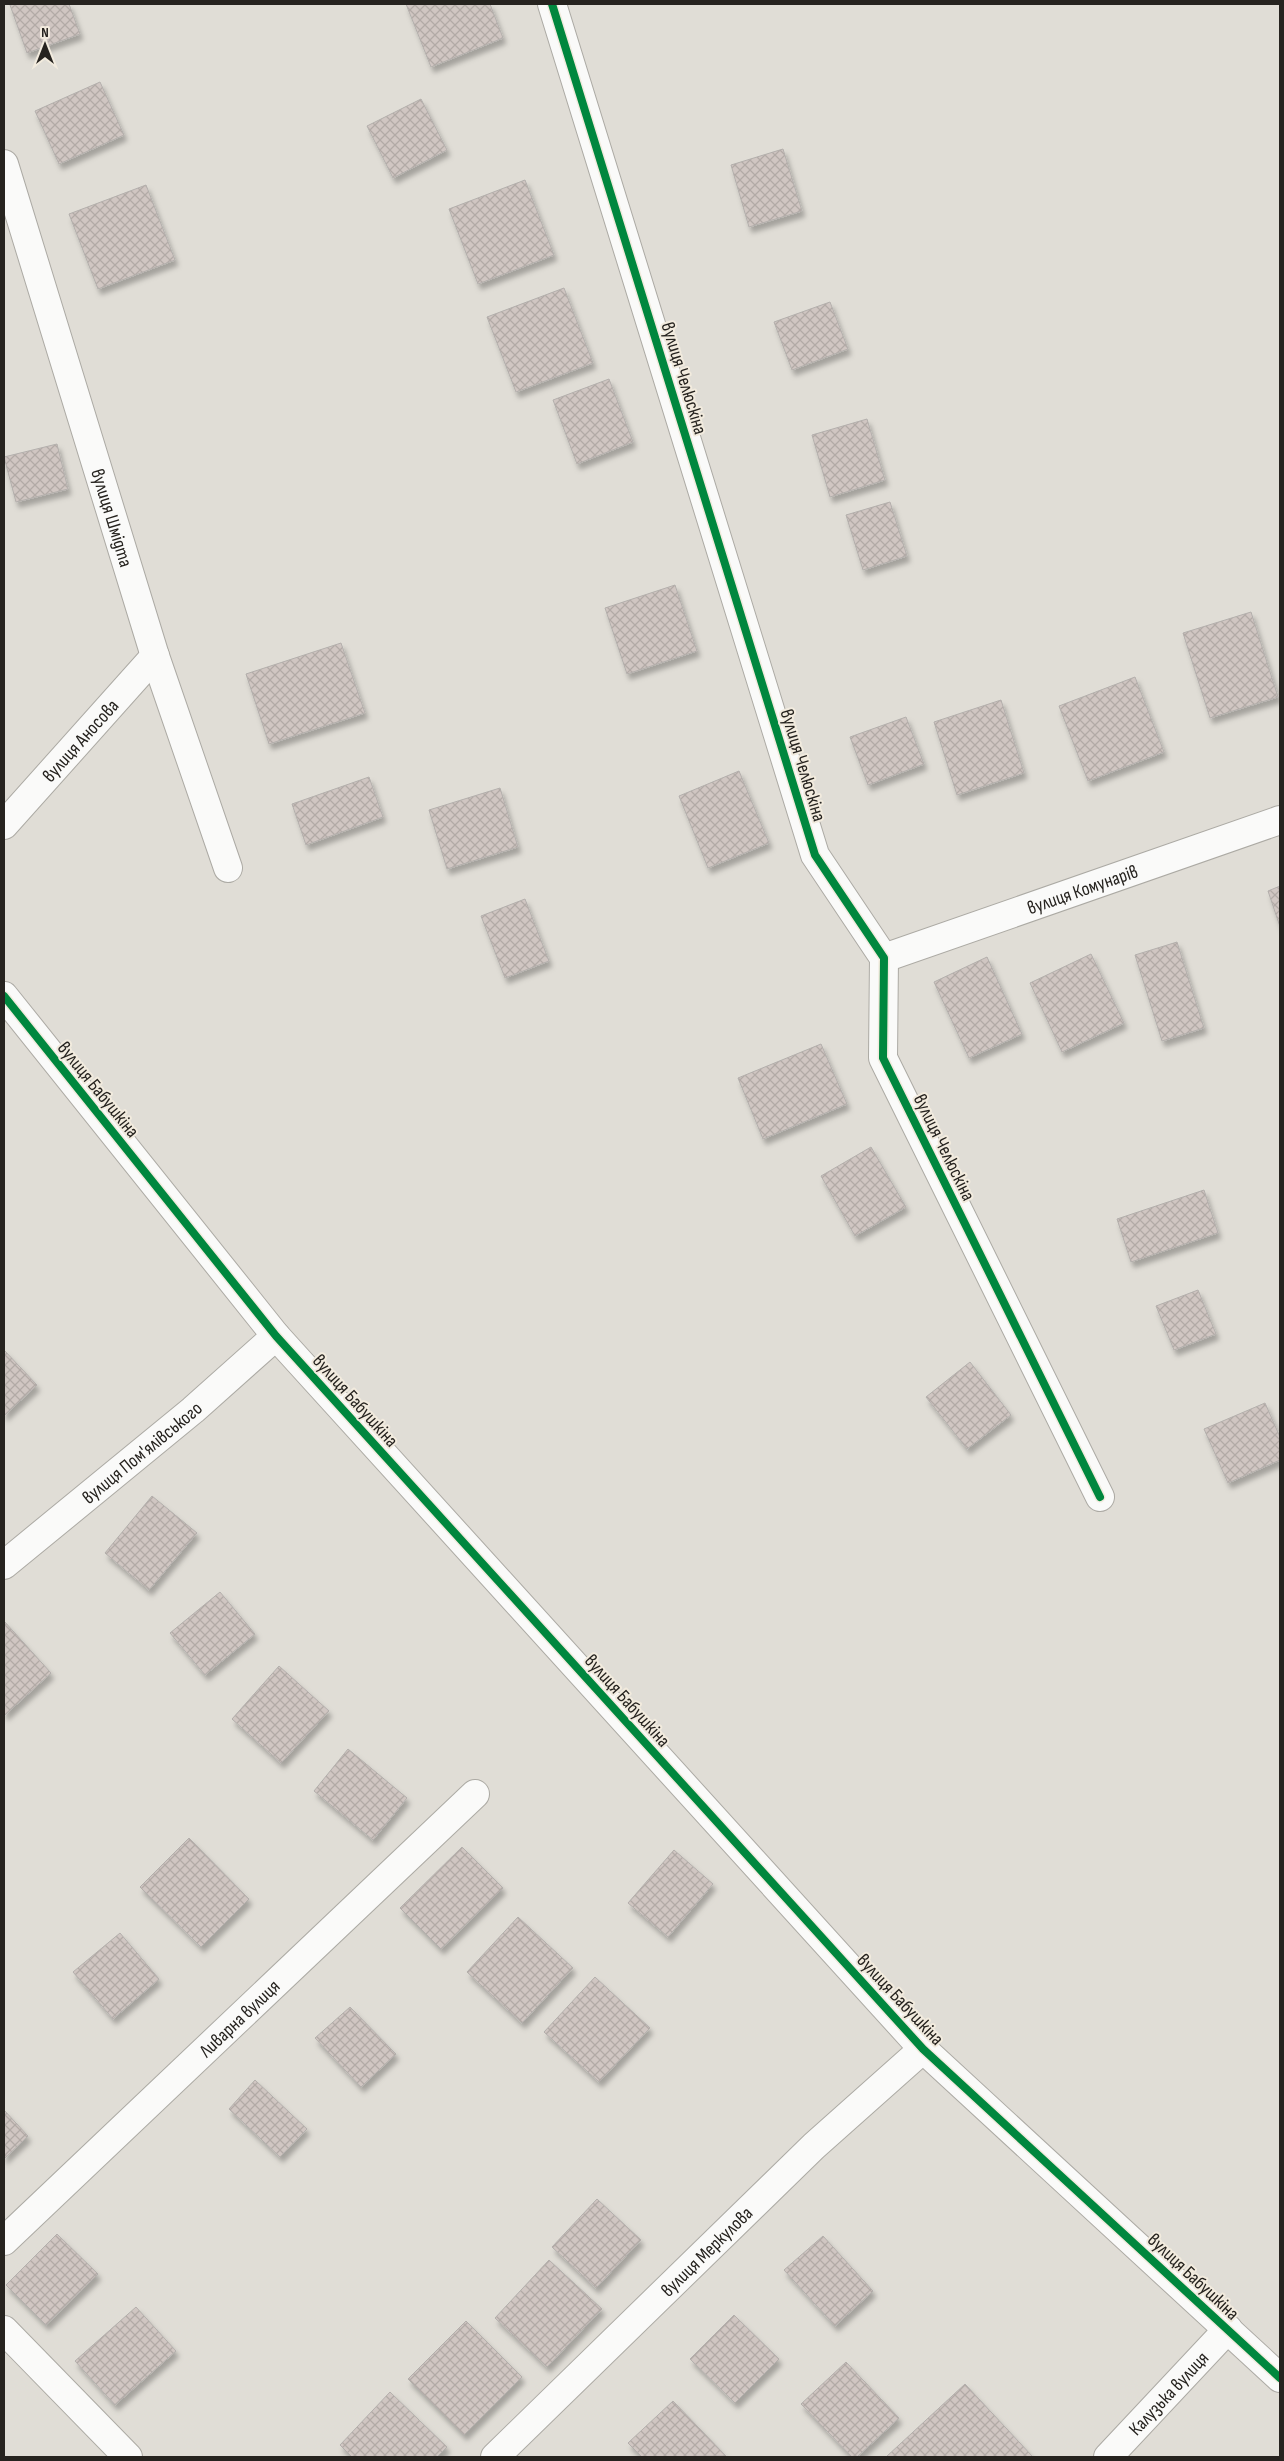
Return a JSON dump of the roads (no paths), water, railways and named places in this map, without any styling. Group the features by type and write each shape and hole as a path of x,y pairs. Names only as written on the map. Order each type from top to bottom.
{"street":[{"name":"вулиця Челюскіна","path":"552,4 815,855 884,958 883,1058 1100,1497"},
{"name":"вулиця Шмідта","path":"4,164 155,656 228,868"},
{"name":"вулиця Аносова","path":"4,825 155,656"},
{"name":"вулиця Комунарів","path":"884,958 1280,820"},
{"name":"вулиця Бабушкіна","path":"4,996 276,1336 923,2049 1280,2378"},
{"name":"вулиця Пом'ялівського","path":"4,1565 193,1410 276,1336"},
{"name":"Ливарна вулиця","path":"4,2241 474,1794"},
{"name":"вулиця Меркулова","path":"495,2457 814,2146 923,2049"},
{"name":"Калузька вулиця","path":"1108,2457 1228,2329"},
{"path":"4,2330 128,2457"}]}
